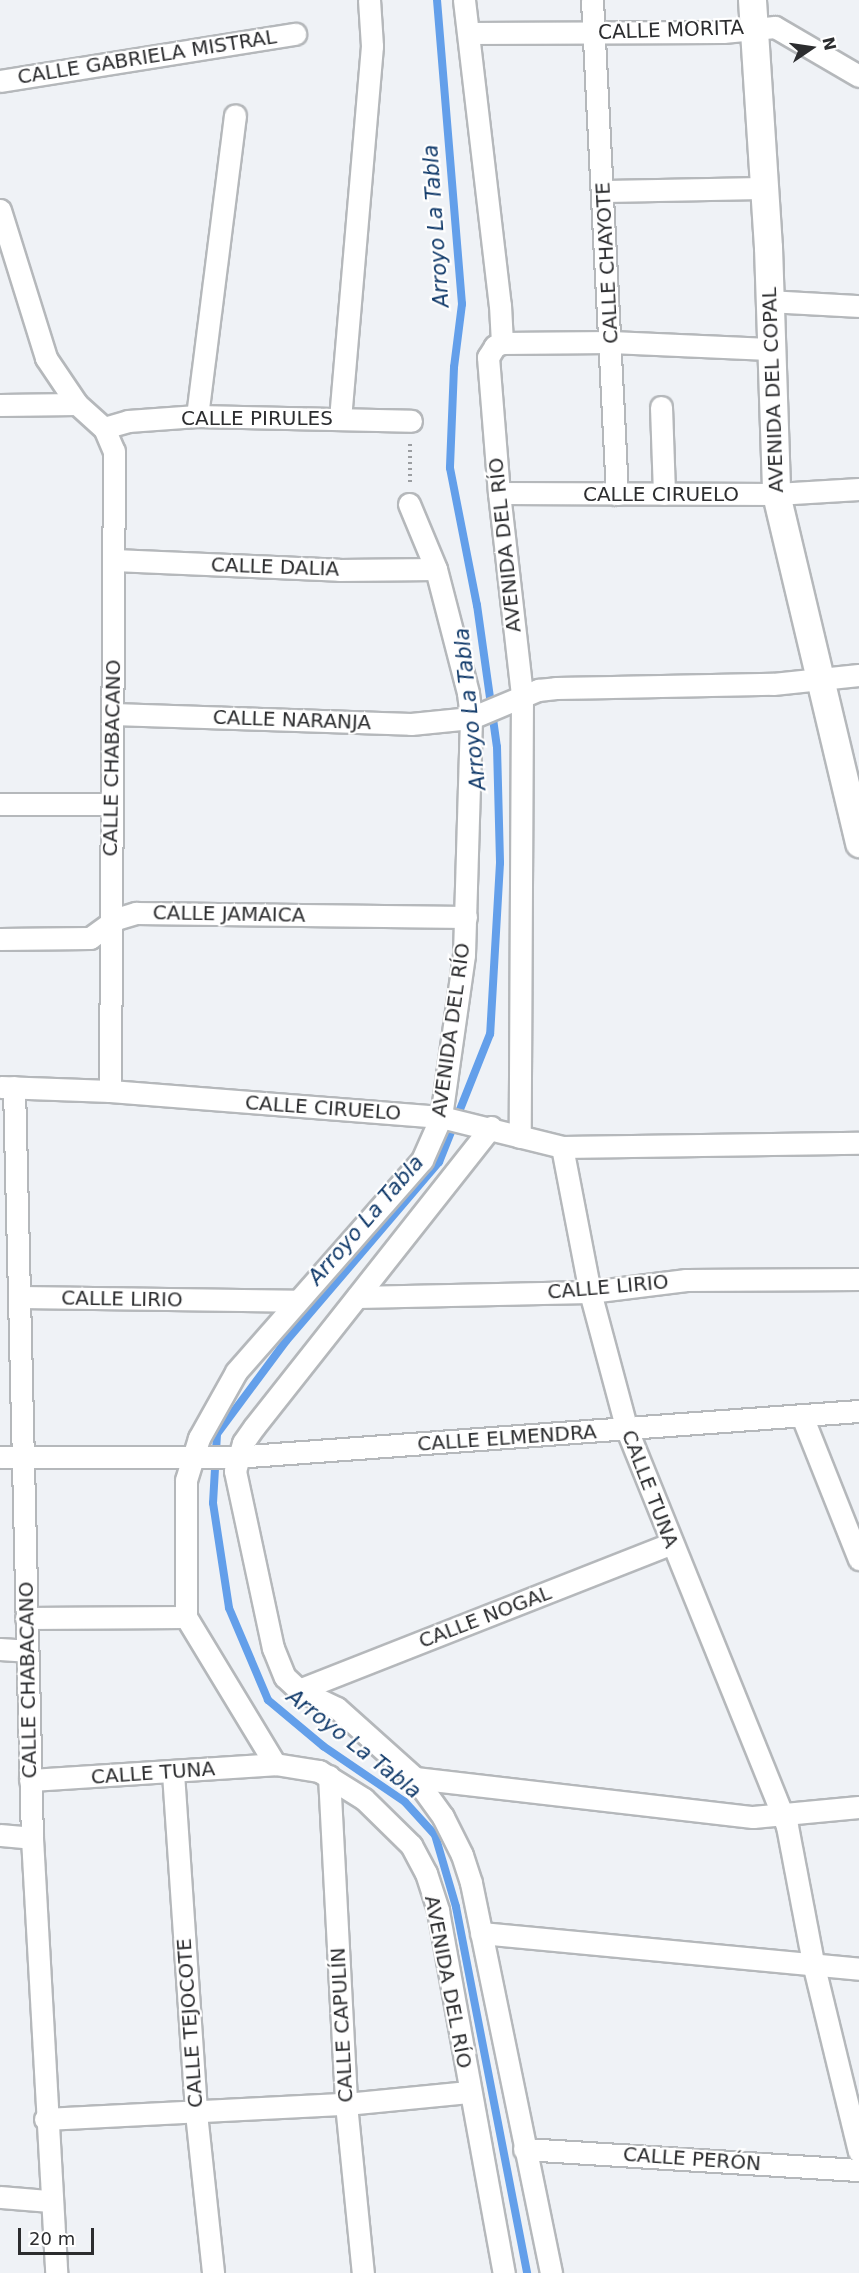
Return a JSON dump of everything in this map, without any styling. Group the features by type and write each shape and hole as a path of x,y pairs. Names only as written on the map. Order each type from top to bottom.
{"street":[{"path":"340,419 372,46 369,0"},
{"path":"464,0 502,343 611,342 769,349"},
{"name":"CALLE CHAYOTE","path":"592,0 617,494"},
{"name":"AVENIDA DEL COPAL","path":"752,0 764,188 776,494 818,680 850,768 859,843"},
{"name":"CALLE MORITA","path":"469,33 723,32 755,27 775,27 791,33 859,76"},
{"name":"CALLE GABRIELA MISTRAL","path":"0,81 295,33"},
{"path":"197,416 235,115"},
{"path":"603,191 764,188"},
{"path":"0,210 8,273 46,358 76,404 104,428"},
{"path":"769,301 859,306"},
{"name":"AVENIDA DEL RÍO","path":"502,343 495,346 488,357 516,699 520,1137"},
{"path":"0,405 76,404"},
{"path":"662,407 664,494"},
{"name":"CALLE PIRULES","path":"104,428 128,421 197,416 411,421"},
{"name":"CALLE CHABACANO","path":"104,428 114,452 110,1091"},
{"name":"CALLE CIRUELO","path":"499,493 776,494 859,489"},
{"name":"AVENIDA DEL RÍO","path":"186,1617 186,1480 236,1372 422,1160 452,1119 464,955 477,716 468,693 436,569 409,504"},
{"name":"CALLE DALIA","path":"114,560 339,570 436,569"},
{"path":"477,716 516,699 556,688 773,684 859,675"},
{"name":"CALLE NARANJA","path":"113,714 411,724 477,716"},
{"path":"0,804 111,804"},
{"name":"CALLE JAMAICA","path":"0,939 90,938 122,915 136,913 466,917"},
{"name":"CALLE CIRUELO","path":"7,1087 110,1091 452,1119 491,1127 562,1147 859,1143"},
{"name":"CALLE CHABACANO","path":"7,1087 20,1297 26,1651 32,1838 49,2201 56,2273"},
{"path":"491,1127 254,1427 236,1456 236,1486 273,1648 285,1677 299,1690 338,1708 415,1778 442,1817 462,1855 482,1934 551,2273"},
{"name":"CALLE TUNA","path":"562,1147 590,1292 627,1430 670,1544 784,1816 814,1967 859,2152"},
{"name":"CALLE LIRIO","path":"357,1297 590,1292 686,1280 859,1279"},
{"name":"CALLE LIRIO","path":"20,1297 297,1301"},
{"name":"CALLE ELMENDRA","path":"0,1457 236,1456 627,1430 859,1411"},
{"path":"802,1416 859,1559"},
{"name":"CALLE NOGAL","path":"299,1690 670,1544"},
{"path":"26,1618 186,1617 275,1764"},
{"path":"0,1649 26,1651"},
{"name":"AVENIDA DEL RÍO","path":"275,1764 301,1766 329,1776 390,1821 411,1845 426,1873 438,1911 468,2092 504,2273"},
{"name":"CALLE TUNA","path":"30,1780 173,1773 275,1764"},
{"name":"CALLE TEJOCOTE","path":"173,1773 196,2113 213,2273"},
{"name":"CALLE CAPULÍN","path":"329,1776 346,2104 363,2273"},
{"path":"415,1778 753,1817 859,1808"},
{"path":"0,1835 32,1838"},
{"path":"482,1934 814,1967 859,1969"},
{"path":"45,2120 346,2104 468,2092"},
{"name":"CALLE PERÓN","path":"524,2149 859,2170"},
{"path":"0,2197 49,2201"}],"path":[{"path":"409,504 411,421"}],"waterway":[{"name":"Arroyo La Tabla","path":"437,0 462,304 454,367 450,468 477,605 497,747 500,863 490,1034 439,1162 286,1341 217,1434 213,1503 229,1608 268,1700 323,1746 405,1802 435,1835 456,1907 527,2273"}]}
